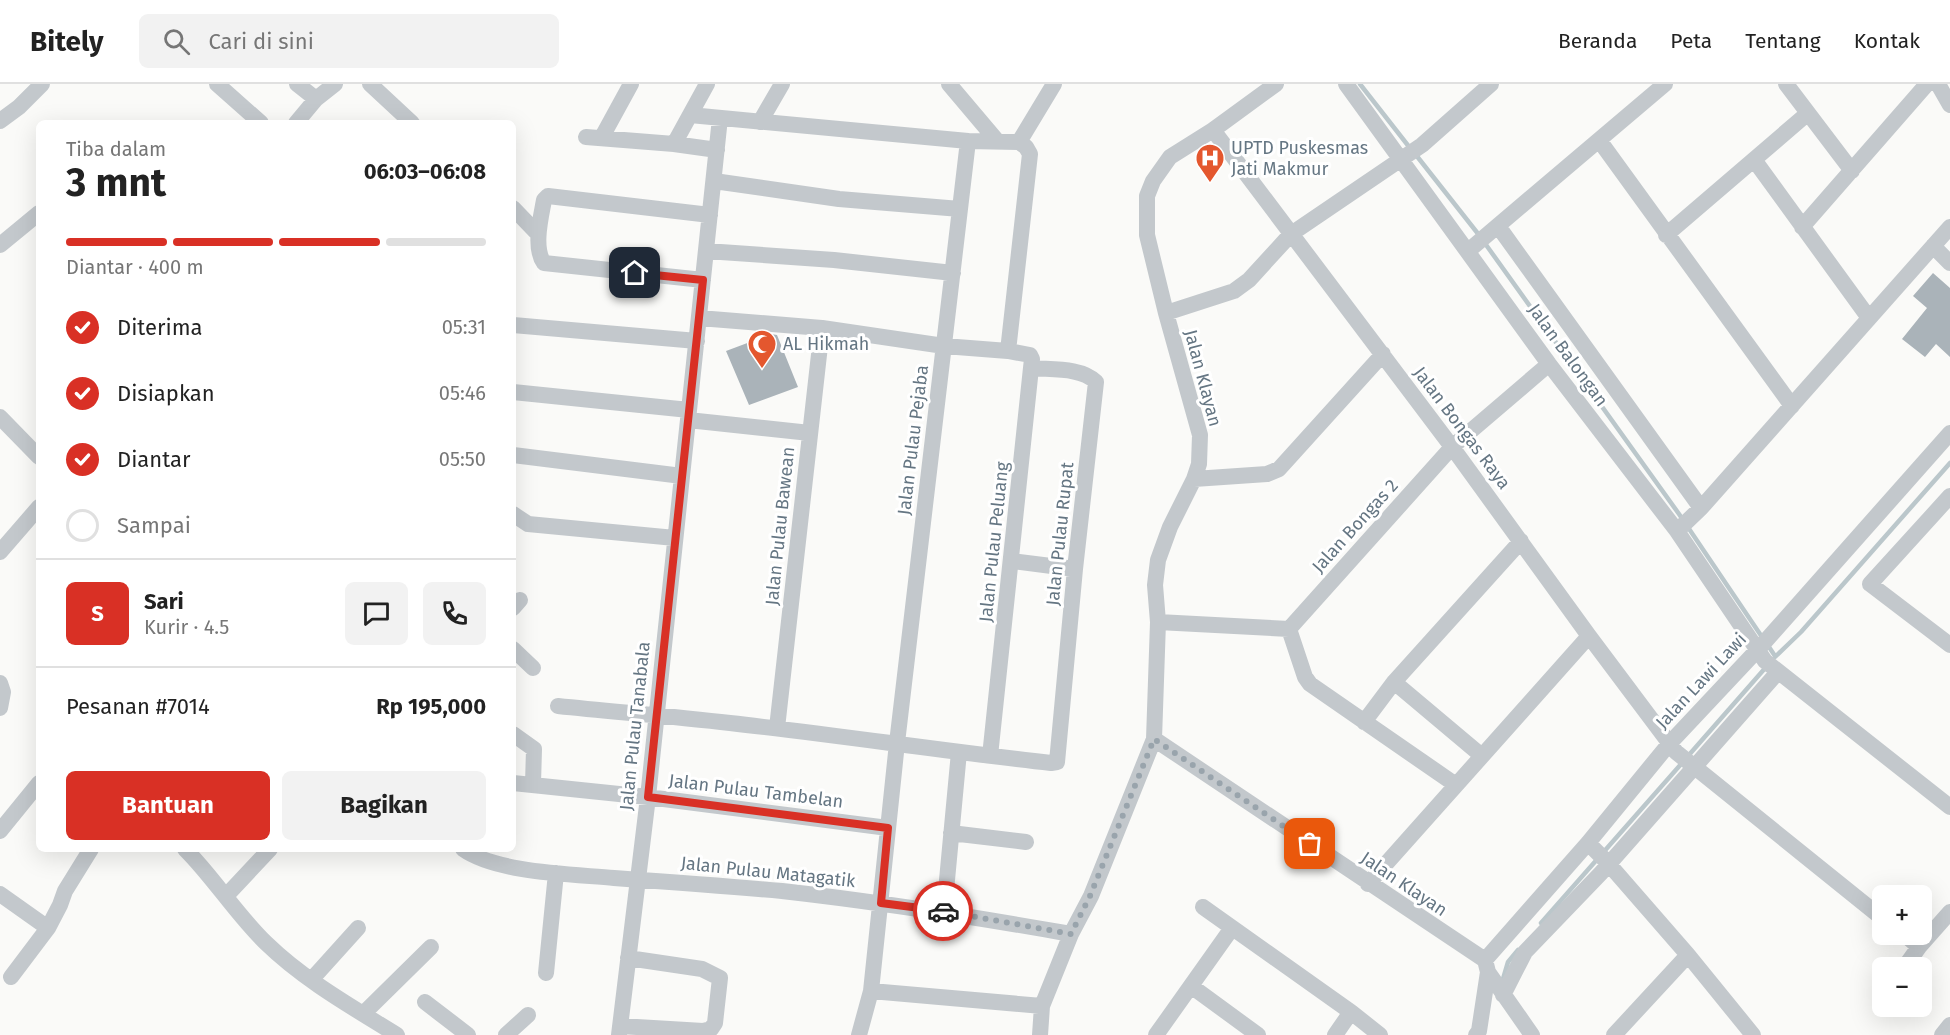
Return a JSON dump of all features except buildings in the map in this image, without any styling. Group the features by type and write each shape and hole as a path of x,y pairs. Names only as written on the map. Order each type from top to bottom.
{"street":[{"path":"0,121 19,107 42,84"},
{"path":"217,84 258,120"},
{"path":"297,84 316,99"},
{"path":"298,120 316,99 335,84"},
{"path":"370,84 409,120"},
{"path":"631,84 594,137 717,150"},
{"path":"674,144 707,84"},
{"path":"760,122 782,84"},
{"path":"949,84 998,142"},
{"path":"1018,142 1053,84"},
{"name":"Jalan Klayan","path":"1040,1035 1042,1006 1154,739 1158,622 1155,585 1158,560 1170,527 1199,464 1200,435 1148,236 1147,196 1153,181 1170,157 1213,130 1276,84"},
{"name":"Jalan Balongan","path":"1346,84 1411,153 1549,364 1679,529 1766,659 1950,807"},
{"path":"1166,312 1234,291 1249,280 1291,234 1411,153 1491,84"},
{"path":"1473,247 1665,84"},
{"path":"1786,84 1852,171"},
{"path":"1802,227 1927,84"},
{"path":"1938,84 1950,105"},
{"path":"1666,235 1755,161 1807,114"},
{"path":"690,115 968,141 1018,142 1026,147 1030,154 1008,351"},
{"name":"Jalan Pulau Tanabala","path":"620,1031 648,797 720,118"},
{"name":"Jalan Bongas Raya","path":"1213,130 1383,354 1589,636 1682,757 1872,910"},
{"path":"1599,140 1791,406"},
{"name":"Jalan Pulau Pejaba","path":"859,1035 872,991 897,743 968,141"},
{"path":"1755,161 1869,318"},
{"path":"714,181 839,199 960,210"},
{"path":"703,280 544,263 540,258 538,234 544,201 548,196 710,215"},
{"path":"516,211 538,234"},
{"path":"0,245 36,215"},
{"path":"1496,227 1698,512"},
{"path":"1679,529 1698,512 1950,227"},
{"path":"1933,246 1950,263"},
{"path":"706,251 834,260 953,273"},
{"path":"699,318 822,328 944,346 1028,353 1032,358 1031,368"},
{"path":"516,325 697,341"},
{"name":"Jalan Pulau Bawean","path":"777,728 822,328"},
{"path":"1194,479 1268,474 1279,469 1383,354"},
{"name":"Jalan Bongas 2","path":"1289,629 1452,447 1549,364"},
{"name":"Jalan Pulau Peluang","path":"990,756 1031,368"},
{"name":"Jalan Pulau Rupat","path":"990,756 1051,763 1057,762 1058,757 1075,569 1096,382 1091,377 1080,373 1031,368"},
{"path":"516,392 810,433"},
{"path":"0,417 36,454"},
{"name":"Jalan Lawi Lawi","path":"1486,966 1600,855 1766,659 1773,632 1950,433"},
{"path":"516,454 682,476"},
{"path":"1950,496 1870,584 1950,645"},
{"path":"0,552 36,510"},
{"path":"516,516 528,524 675,538"},
{"path":"1364,722 1394,682 1521,541"},
{"path":"1012,561 1075,569"},
{"path":"1158,622 1289,629 1305,677 1310,684 1456,785"},
{"path":"1368,884 1589,636"},
{"path":"516,652 533,668"},
{"path":"1503,995 1525,952 1600,855 1766,659"},
{"path":"1394,682 1482,756"},
{"path":"0,683 3,692 0,708"},
{"path":"558,706 777,728 990,756"},
{"path":"516,736 534,749 533,784"},
{"name":"Jalan Klayan","path":"1154,739 1486,966"},
{"path":"944,912 959,752"},
{"name":"Jalan Pulau Tambelan","path":"516,783 648,797 888,828"},
{"path":"2,823 36,786"},
{"path":"951,833 1026,842"},
{"path":"11,977 48,928 60,905 64,891 89,852"},
{"path":"187,852 265,942 292,967 343,1003 397,1035"},
{"path":"226,896 267,852"},
{"name":"Jalan Pulau Matagatik","path":"467,852 476,858 494,863 556,873 781,891 944,912 1071,934"},
{"path":"1600,855 1688,955 1753,1035"},
{"path":"546,974 556,873"},
{"path":"0,894 48,928"},
{"path":"1203,907 1352,1012 1380,1035"},
{"path":"1912,957 1950,912"},
{"path":"312,979 358,928"},
{"path":"1156,1035 1232,928"},
{"path":"363,1014 432,947"},
{"path":"1614,1035 1688,955"},
{"path":"620,1031 702,1031 711,1029 715,1023 720,978 702,969 628,958"},
{"path":"1486,966 1503,995 1532,1035"},
{"path":"1476,1035 1479,1031 1486,966"},
{"path":"1191,986 1258,1035"},
{"path":"872,991 1042,1006"},
{"path":"425,1002 468,1035"},
{"path":"1335,1035 1352,1012"},
{"path":"506,1035 528,1015"},
{"path":"1942,1035 1950,1025"}],"waterway":[{"path":"1360,84 1410,148"},
{"path":"1416,155 1479,235"},
{"path":"1484,242 1679,514 1762,637"},
{"path":"1775,657 1801,632 1950,463"},
{"path":"1767,644 1775,656"},
{"path":"1688,756 1767,666"},
{"path":"1541,923 1682,763"},
{"path":"1503,979 1508,962 1518,950"}],"way so far":[{"path":"943,911 1071,934 1090,896 1154,739 1310,844"}],"place":[{"name":"UPTD Puskesmas Jati Makmur","path":"1210,184"},
{"name":"AL Hikmah","path":"762,370"}],"route":[{"path":"635,273 703,280 648,797 888,828 881,903 943,911"}]}
